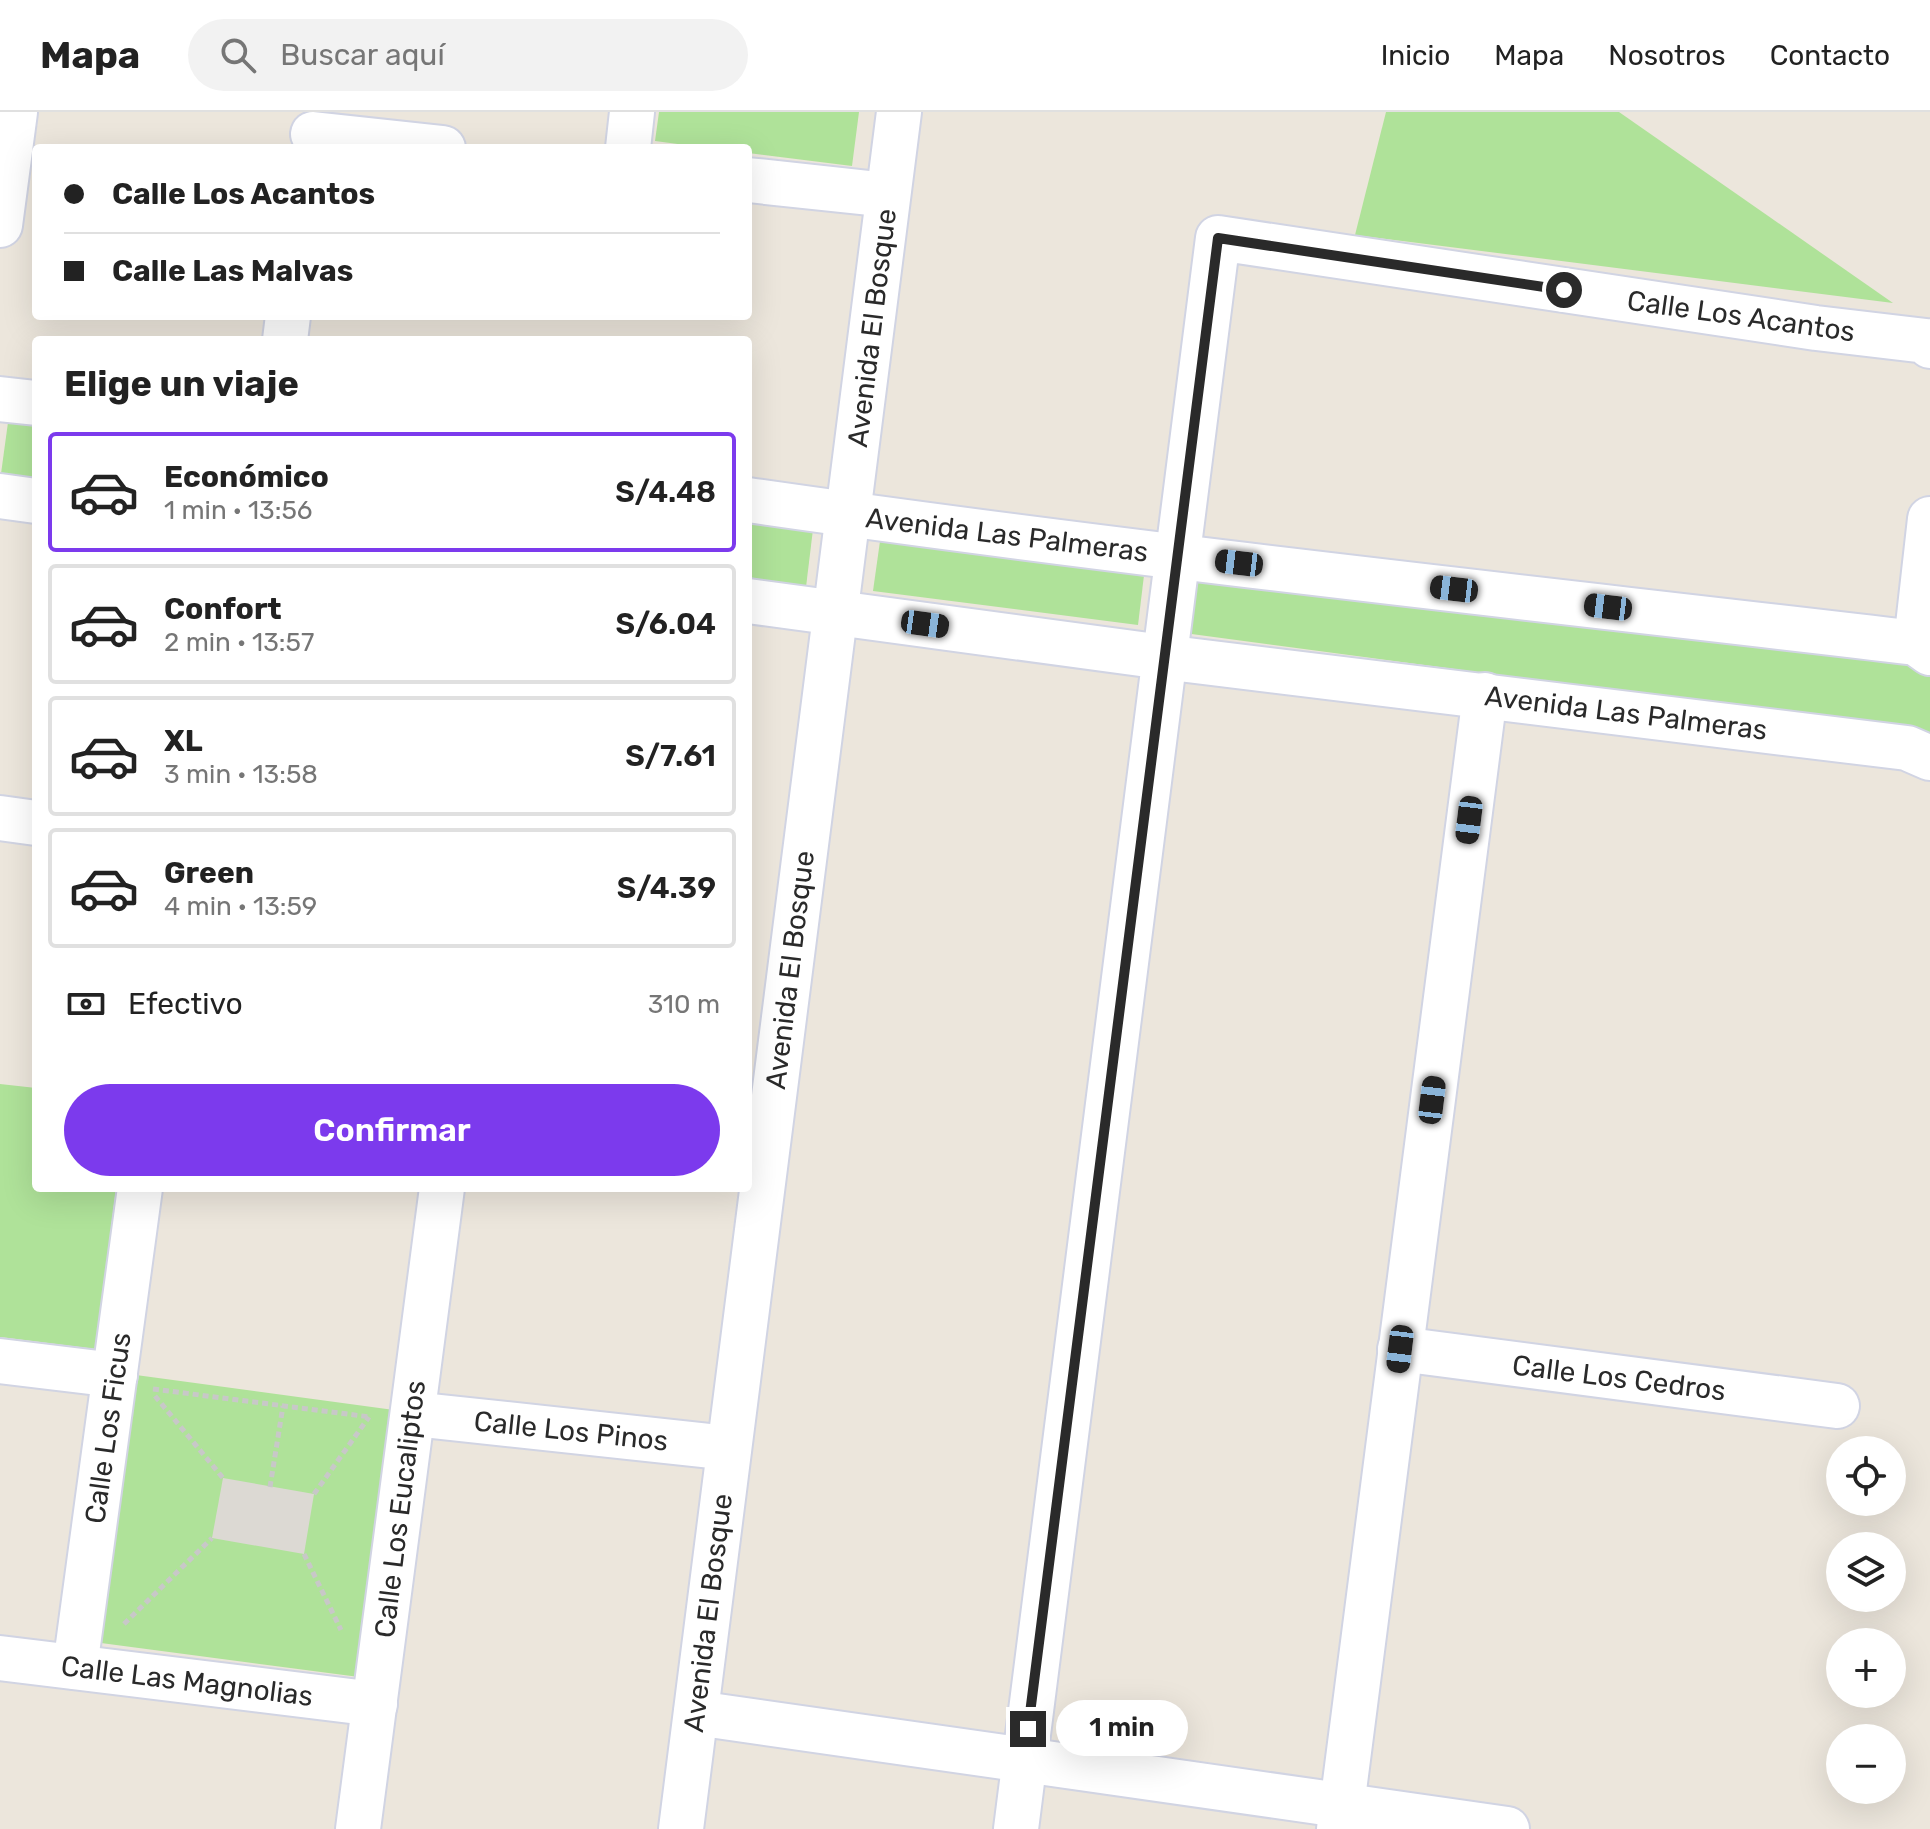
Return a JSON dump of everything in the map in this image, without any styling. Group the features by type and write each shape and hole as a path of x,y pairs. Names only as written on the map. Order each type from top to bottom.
{"street":[{"path":"0,225 15,112"},
{"path":"628,144 632,112"},
{"name":"Avenida El Bosque","path":"681,1829 899,112"},
{"path":"313,131 412,144"},
{"path":"752,180 888,195"},
{"name":"Calle Los Acantos","path":"1178,556 1218,238 1816,328 1926,341 1930,346"},
{"path":"0,399 32,403"},
{"path":"0,496 32,500"},
{"name":"Avenida Las Palmeras","path":"752,501 1923,648"},
{"path":"1923,648 1930,519"},
{"path":"1016,1829 1178,556"},
{"name":"Avenida Las Palmeras","path":"752,602 1163,657 1907,748 1930,758"},
{"path":"1340,1817 1485,695"},
{"path":"0,818 32,822"},
{"name":"Calle Los Ficus","path":"75,1667 132,1382 140,1192"},
{"name":"Calle Los Eucaliptos","path":"358,1829 381,1656 397,1416 441,1192"},
{"name":"Calle Los Cedros","path":"1400,1349 1837,1406"},
{"path":"0,1361 132,1382"},
{"name":"Calle Los Pinos","path":"397,1416 729,1448"},
{"name":"Calle Las Magnolias","path":"0,1658 375,1704"},
{"path":"696,1713 1025,1760 1340,1817 1507,1829"}],"path":[{"path":"132,1382 147,1403"},
{"path":"132,1382 283,1406 369,1417 397,1416"},
{"path":"132,1382 223,1478"},
{"path":"270,1487 283,1406"},
{"path":"314,1494 369,1417"},
{"path":"119,1616 117,1631 212,1538"},
{"path":"304,1554 351,1650 381,1656"}],"green space":[{"path":"659,112 859,112 852,166 752,154 752,144 655,141"},
{"path":"1386,112 1619,112 1893,303 1355,235"},
{"path":"9,415 32,418 32,485 0,481"},
{"path":"752,513 814,521 806,587 752,580"},
{"path":"881,534 1145,567 1138,625 873,591"},
{"path":"1192,575 1918,661 1930,671 1930,732 1184,633"},
{"path":"0,1084 32,1088 32,1192 116,1192 96,1349 0,1337"},
{"path":"136,1375 394,1410 359,1677 101,1643"}],"shaded area":[{"path":"223,1478 314,1494 304,1554 212,1538"}],"route":[{"path":"1028,1729 1218,238 1564,290"}]}
